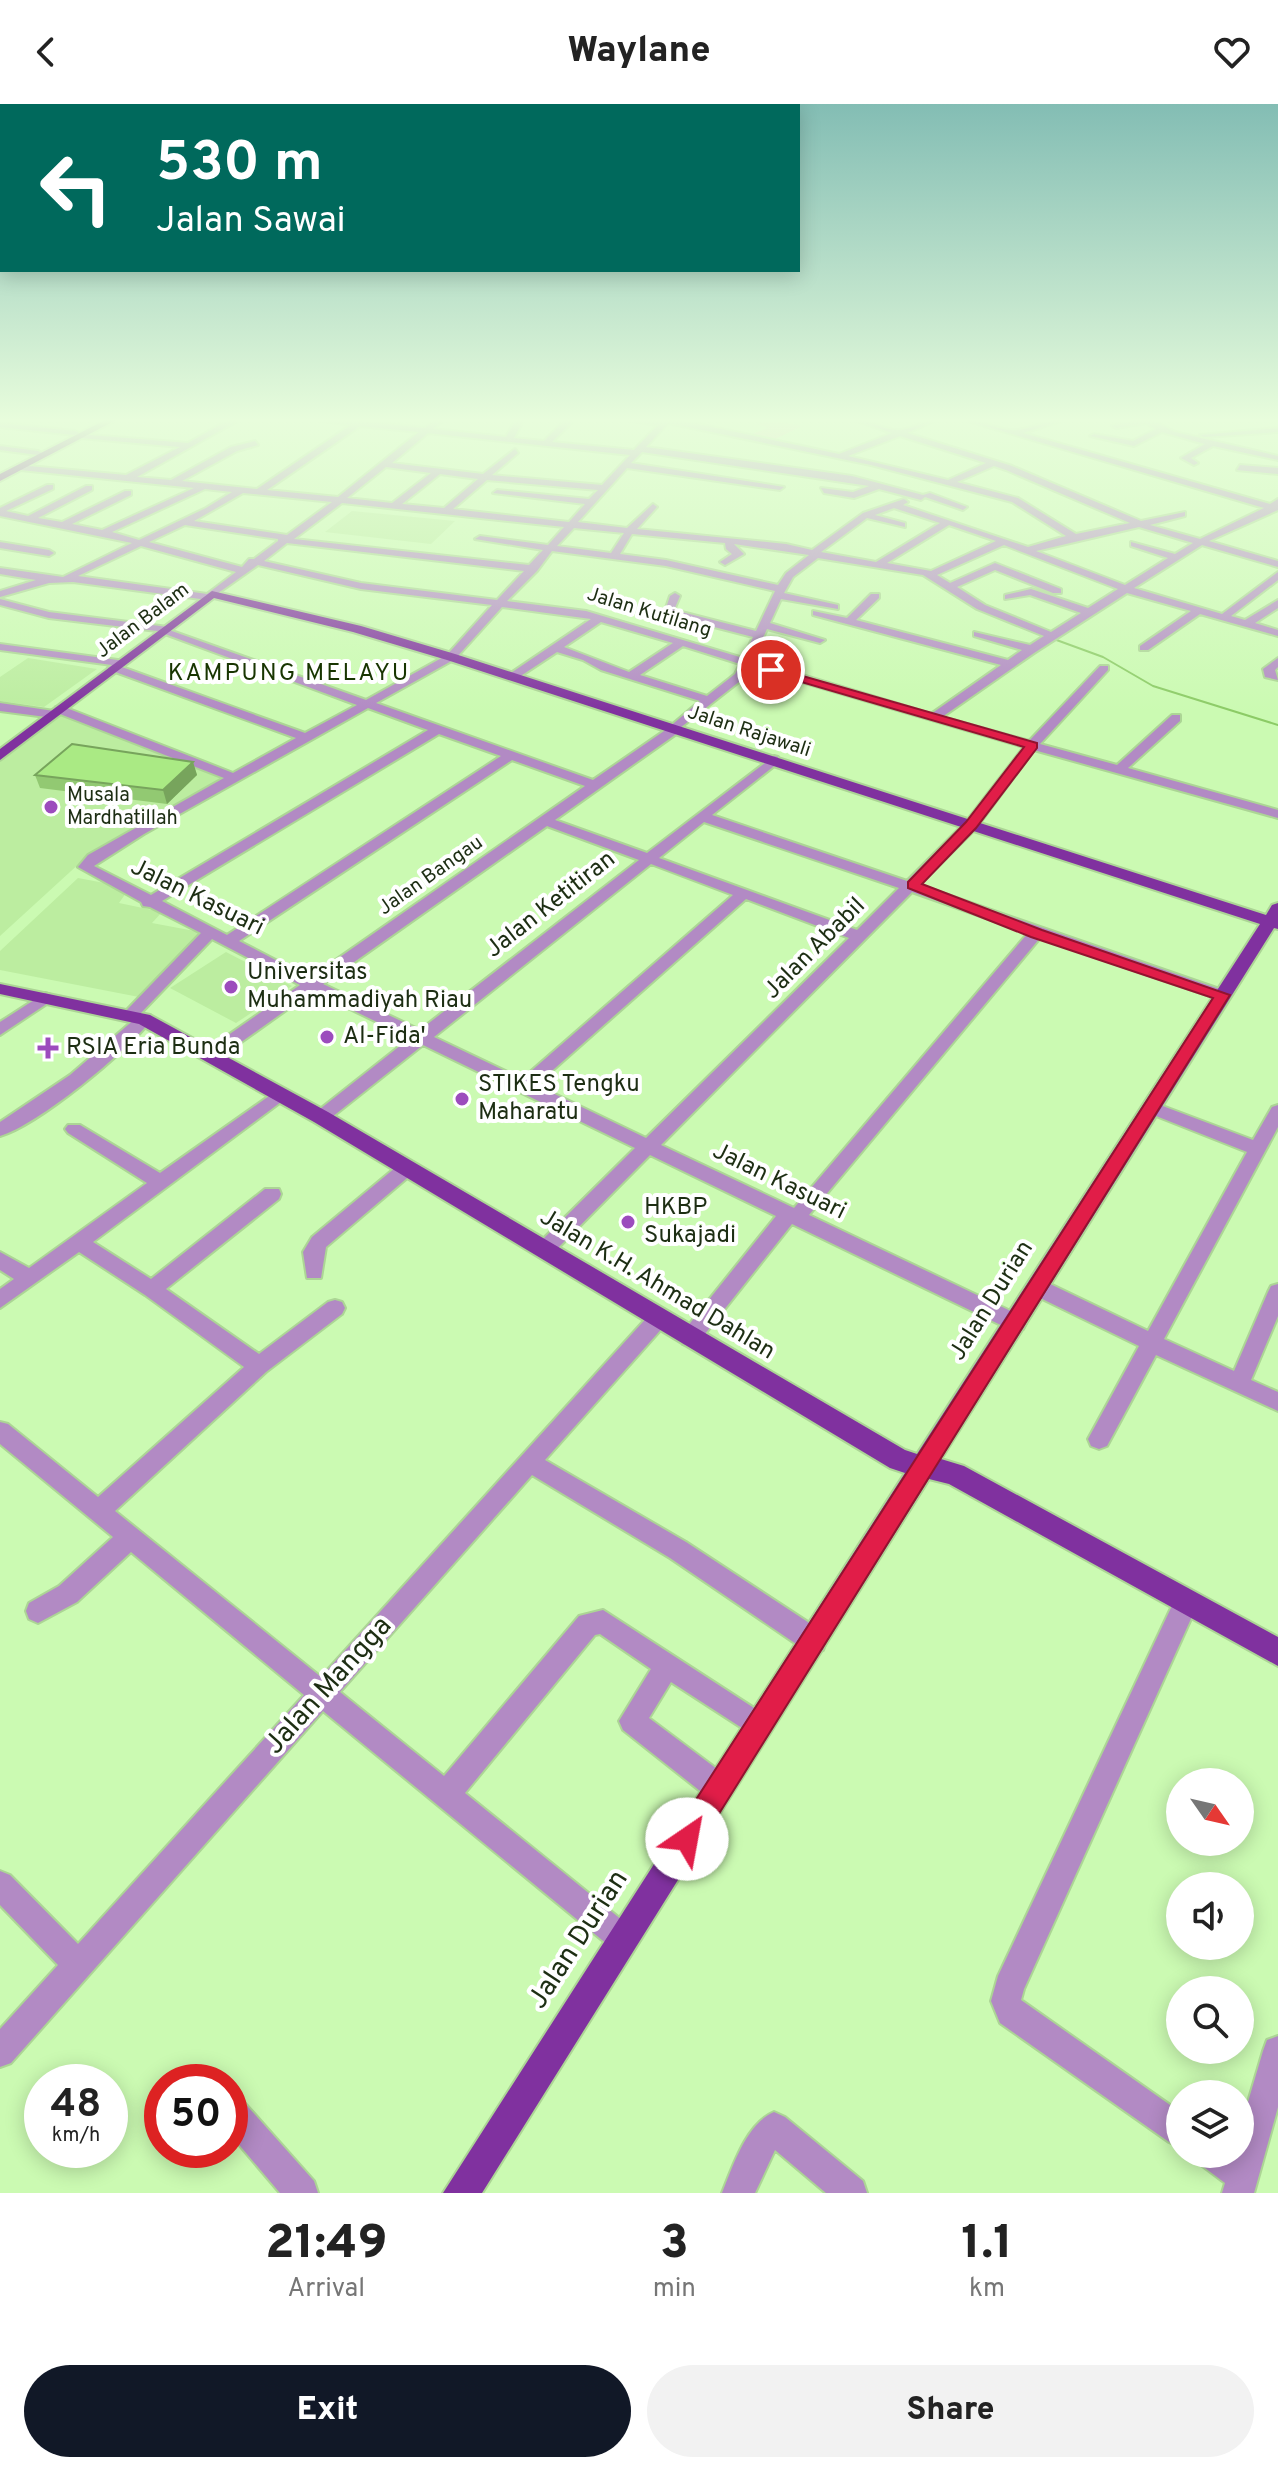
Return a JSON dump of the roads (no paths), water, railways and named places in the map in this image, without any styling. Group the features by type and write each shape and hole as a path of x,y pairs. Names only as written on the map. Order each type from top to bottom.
{"main road":[{"name":"Jalan Balam","path":"0,756 210,596"},
{"name":"Jalan Rajawali","path":"210,596 357,629 451,657 971,825 1275,918"},
{"name":"Jalan Durian","path":"461,2193 1039,1288 1222,995 1275,918"},
{"name":"Jalan K.H. Ahmad Dahlan","path":"0,989 137,1017 321,1117 899,1460 955,1474 1278,1652"}],"street":[{"path":"22,516 103,533 242,570"},
{"path":"63,525 80,516"},
{"path":"103,533 139,516"},
{"path":"69,580 67,577 76,572 192,516"},
{"name":"Jalan Balam","path":"210,596 252,561 316,516"},
{"path":"489,516 814,555 931,574 981,607 1050,637"},
{"name":"Jalan Kasuari","path":"580,516 451,657 85,865 88,872 647,1149 1016,1323"},
{"path":"614,556 644,516"},
{"name":"Jalan Bangau","path":"210,1056 594,785 737,679 789,575 864,516"},
{"path":"871,516 902,525"},
{"path":"930,516 1004,541 1129,590 1278,632"},
{"path":"1043,516 1074,537"},
{"path":"1121,516 1199,543 1278,564"},
{"path":"1026,551 1074,537 1144,526 1174,516"},
{"path":"933,718 1007,663 1129,590 1199,543 1254,516"},
{"path":"181,522 534,569"},
{"path":"878,565 948,522"},
{"path":"480,539 666,563 779,592 1007,663"},
{"path":"931,574 1004,541"},
{"path":"729,544 739,554 729,560 716,553 729,544"},
{"path":"1134,544 1178,558"},
{"path":"0,545 49,553"},
{"name":"Jalan Kutilang","path":"252,561 361,586 600,618 933,718 1278,814"},
{"path":"950,587 995,566 1057,591"},
{"path":"0,571 48,580 210,596"},
{"path":"1224,617 1278,575"},
{"path":"0,594 48,580"},
{"path":"1009,597 1033,593 1092,613"},
{"path":"675,596 668,612 820,640"},
{"path":"854,617 875,596"},
{"path":"0,602 49,615 163,630 594,785"},
{"path":"1246,622 1278,603"},
{"path":"1144,648 1199,610"},
{"path":"817,613 901,622"},
{"path":"512,677 600,618"},
{"path":"978,634 1030,649"},
{"path":"631,676 679,644"},
{"path":"0,647 117,665 307,738"},
{"path":"555,648 708,700"},
{"path":"1278,661 1269,675 1278,677"},
{"name":"Jalan Ababil","path":"544,1250 971,825 1032,745 1104,668"},
{"path":"0,707 57,712 234,778"},
{"path":"1118,771 1176,718"},
{"path":"148,903 438,729"},
{"path":"228,941 511,755"},
{"name":"Jalan Ketitiran","path":"321,1117 774,760"},
{"path":"701,816 913,885 1036,933 1222,995"},
{"path":"544,820 861,937"},
{"path":"523,1087 743,894"},
{"path":"0,1130 49,1100 106,1056 210,933"},
{"path":"690,1338 1036,933"},
{"path":"0,1030 45,998"},
{"path":"0,1300 279,1095"},
{"path":"1152,1108 1257,1149"},
{"path":"1099,1439 1257,1149 1273,1132 1278,1111"},
{"path":"74,1129 160,1182"},
{"path":"314,1273 313,1252 319,1242 407,1168"},
{"path":"152,1289 272,1194"},
{"path":"78,1242 152,1289 259,1366"},
{"path":"0,1260 30,1279"},
{"path":"1039,1288 1278,1402"},
{"path":"1239,1384 1270,1328 1278,1292"},
{"path":"99,1510 259,1366 335,1308"},
{"name":"Jalan Mangga","path":"0,2052 658,1319"},
{"path":"0,1431 623,1939"},
{"path":"529,1462 678,1550 814,1641"},
{"path":"38,1611 68,1594 131,1536"},
{"path":"1166,2121 1011,2012 1006,2001 1009,1987 1187,1601"},
{"path":"447,1794 588,1624 597,1622 603,1622 759,1726"},
{"path":"661,1676 632,1721 719,1788"},
{"path":"0,1885 78,1965"},
{"path":"1241,2184 1278,2051"},
{"path":"738,2193 765,2137 774,2128 851,2193"},
{"path":"248,2131 302,2193"},
{"path":"1226,2168 1241,2184"}],"waterway":[{"path":"1051,638 1103,657 1153,686 1278,725"}],"place":[{"name":"Musala Mardhatillah","path":"51,807"},
{"name":"Universitas Muhammadiyah Riau","path":"231,987"},
{"name":"Al-Fida'","path":"327,1037"},
{"name":"RSIA Eria Bunda","path":"48,1048"},
{"name":"STIKES Tengku Maharatu","path":"462,1099"},
{"name":"HKBP Sukajadi","path":"628,1222"}],"district":[{"name":"KAMPUNG MELAYU","path":"289,674"}]}
